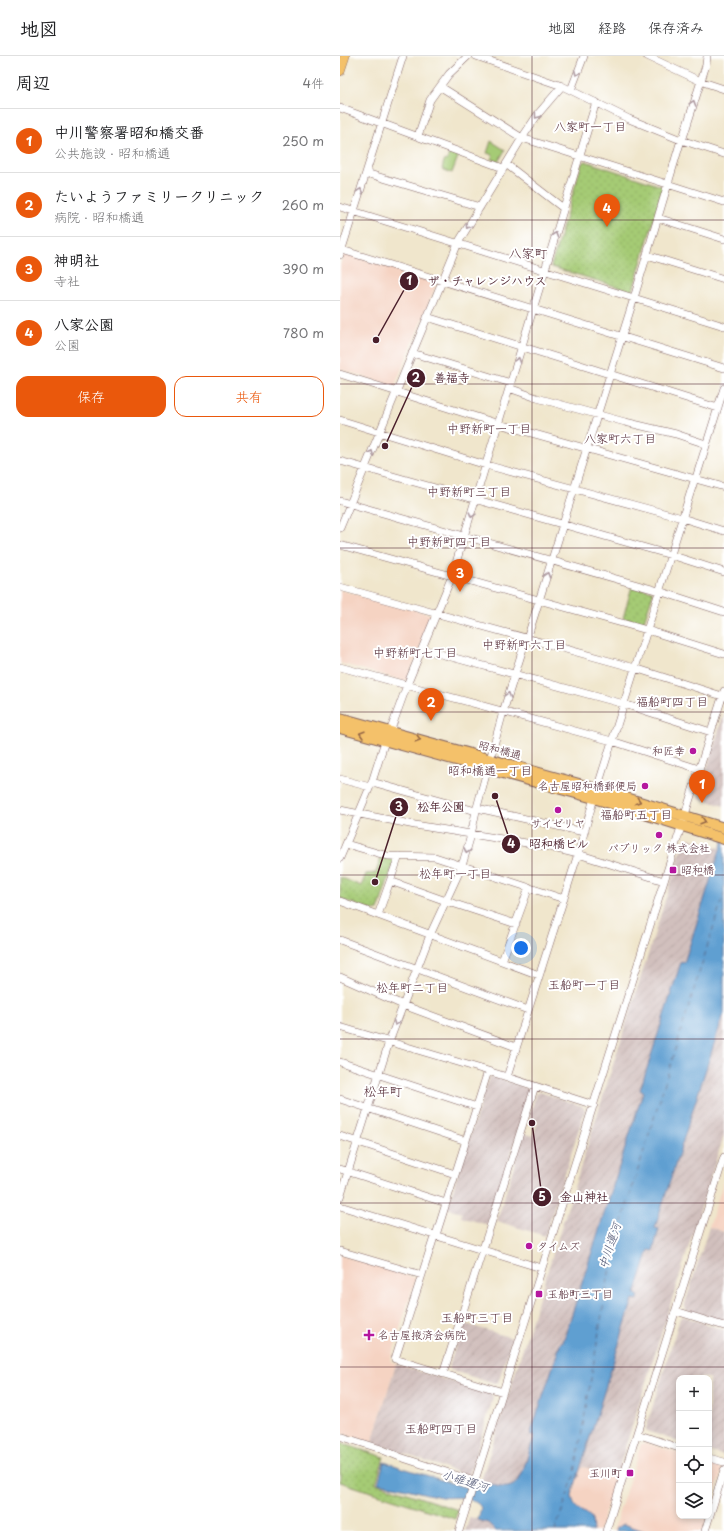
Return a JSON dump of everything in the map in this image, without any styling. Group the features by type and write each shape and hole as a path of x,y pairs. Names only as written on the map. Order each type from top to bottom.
{"highway":[{"name":"昭和橋通","path":"340,718 390,732 489,764"},
{"name":"昭和橋通","path":"340,728 385,741 489,764 685,815 723,827"},
{"name":"昭和橋通","path":"596,793 682,826 721,838"}],"main road":[{"path":"340,71 345,56"}],"street":[{"path":"403,56 341,253 443,280 724,368"},
{"path":"418,136 430,100 450,74 468,56"},
{"path":"476,56 562,86 629,119 681,141 724,154"},
{"path":"570,90 584,56"},
{"path":"647,56 700,82 724,90"},
{"path":"340,1198 389,1042 430,935 462,866 472,835 476,810 503,712 634,298 707,56"},
{"path":"340,528 458,243 522,138 538,114 562,86"},
{"path":"440,87 522,138 724,202"},
{"path":"340,858 371,785 385,741 390,732 407,685 452,576 596,102"},
{"path":"340,108 505,166 564,208"},
{"path":"366,173 480,207"},
{"path":"340,207 724,326"},
{"path":"658,218 724,239"},
{"path":"647,255 724,279"},
{"path":"427,317 718,408"},
{"path":"412,353 510,385 537,398 676,434 706,444"},
{"path":"340,374 499,424 724,487"},
{"path":"507,1077 564,899 670,555 724,388"},
{"path":"340,420 486,465 574,488 724,531"},
{"path":"340,461 476,501 670,555 724,572"},
{"path":"340,501 659,591 724,612"},
{"path":"340,545 647,630 724,654"},
{"path":"340,587 635,668 723,694 458,1531"},
{"path":"422,649 624,704 711,732"},
{"path":"340,667 612,741 699,769"},
{"path":"340,779 476,810 584,832"},
{"path":"340,810 472,835 545,846 578,854 664,881"},
{"path":"346,844 388,856 436,857 564,899"},
{"path":"378,916 399,856"},
{"path":"390,881 516,924"},
{"path":"502,961 529,887"},
{"path":"340,901 540,975"},
{"path":"340,940 528,1010"},
{"path":"340,978 403,1006 516,1047"},
{"path":"340,1026 594,1105"},
{"path":"340,1062 477,1107"},
{"path":"488,1071 395,1359 503,1392"},
{"path":"443,1374 535,1086"},
{"path":"340,1099 466,1141"},
{"path":"340,1136 455,1174"},
{"path":"606,1531 724,1157"},
{"path":"340,1169 446,1203"},
{"path":"340,1206 436,1234 541,1268"},
{"path":"340,1251 422,1275"},
{"path":"676,1311 724,1326"},
{"path":"637,1434 676,1447"},
{"path":"340,1436 474,1483"},
{"path":"712,1459 724,1462"},
{"path":"705,1531 724,1470"}],"shaded area":[{"path":"346,253 437,283 395,385 393,386 340,369 340,266 343,255"},
{"path":"340,590 430,614 432,618 407,679 404,681 340,663"},
{"path":"724,713 724,806 698,798"},
{"path":"689,838 720,848 684,963 681,963 640,1090 643,1092 563,1343 561,1342 531,1435 534,1437 521,1478 516,1484 510,1486 501,1488 490,1484 484,1490 478,1490 684,841"},
{"path":"724,1013 724,1135 616,1477 581,1466 633,1299 637,1300 639,1296 635,1294 649,1250 653,1250 659,1230 655,1228"},
{"path":"492,1076 530,1089 531,1092 488,1225 461,1217 462,1213 447,1208 489,1077"},
{"path":"540,1092 582,1106 585,1110 545,1236 497,1221 524,1133 533,1136 538,1121 529,1118 536,1094"},
{"path":"724,1180 724,1232 709,1227"},
{"path":"709,1227 724,1232 724,1322 686,1310 684,1307"},
{"name":"名古屋掖済会病院","path":"340,1255 415,1278 390,1361 396,1364 372,1443 340,1433"},
{"path":"683,1316 724,1330 724,1456 712,1452 712,1375 676,1375 676,1441 647,1431 646,1428 680,1318"},
{"path":"463,1323 512,1338 498,1383 495,1384 450,1370 449,1367"},
{"path":"396,1364 491,1394 493,1398 469,1476 372,1443"},
{"path":"645,1443 676,1452 676,1519 706,1519 703,1531 644,1531 624,1524 613,1531 641,1444"},
{"path":"712,1464 720,1467 722,1471 712,1502"},
{"path":"581,1466 616,1477 599,1531 593,1531 590,1516 578,1509 572,1498"},
{"path":"470,1517 488,1523 496,1531 465,1531"}],"green space":[{"path":"491,141 505,150 498,162 491,159 493,155 487,153"},
{"path":"450,151 459,154 452,173 442,169 444,161 447,160"},
{"path":"585,161 661,186 663,188 633,290 631,291 551,266 582,163"},
{"path":"632,586 652,591 653,594 643,624 623,618"},
{"path":"381,857 394,860 394,862 378,910 373,911 340,899 340,877 361,886 366,874 376,873"},
{"path":"340,1443 384,1457 376,1483 458,1510 455,1519 340,1482"}],"water":[{"name":"中川運河","path":"724,837 724,1013 655,1228 659,1229 653,1251 649,1250 635,1294 639,1296 638,1300 633,1299 572,1495 576,1507 592,1518 593,1531 496,1531 488,1523 478,1520 481,1508 476,1502 460,1497 444,1498 378,1483 384,1462 478,1490 484,1490 490,1484 509,1487 514,1485 520,1477 534,1437 530,1435 561,1342 563,1342 643,1092 640,1090 681,962 684,963"},
{"path":"624,1524 644,1531 615,1531 616,1528"}],"ferry route":[{"path":"555,1531 574,1476 580,1476 575,1472 613,1250 724,893"}],"place":[{"name":"八家公園","path":"607,227"},
{"name":"ザ・チャレンジハウス","path":"376,340"},
{"name":"善福寺","path":"385,446"},
{"name":"神明社","path":"460,592"},
{"name":"たいようファミリークリニック","path":"431,721"},
{"name":"和匠幸","path":"693,751"},
{"name":"名古屋昭和橋郵便局","path":"645,786"},
{"name":"昭和橋ビル","path":"495,796"},
{"name":"中川警察署昭和橋交番","path":"702,803"},
{"name":"サイゼリヤ","path":"558,810"},
{"name":"パブリック 株式会社","path":"659,835"},
{"name":"昭和橋","path":"673,870"},
{"name":"松年公園","path":"375,882"},
{"name":"金山神社","path":"532,1123"},
{"name":"タイムズ","path":"529,1246"},
{"name":"玉船町三丁目","path":"539,1294"},
{"name":"名古屋掖済会病院","path":"369,1335"},
{"name":"玉川町","path":"630,1473"}],"district":[{"name":"八家町一丁目","path":"590,127"},
{"name":"八家町","path":"528,253"},
{"name":"中野新町一丁目","path":"489,429"},
{"name":"八家町六丁目","path":"620,439"},
{"name":"中野新町三丁目","path":"469,492"},
{"name":"中野新町四丁目","path":"449,542"},
{"name":"中野新町六丁目","path":"524,645"},
{"name":"中野新町七丁目","path":"415,653"},
{"name":"福船町四丁目","path":"672,702"},
{"name":"昭和橋通一丁目","path":"490,771"},
{"name":"福船町五丁目","path":"636,815"},
{"name":"松年町一丁目","path":"455,874"},
{"name":"玉船町一丁目","path":"584,985"},
{"name":"松年町二丁目","path":"412,988"},
{"name":"松年町","path":"383,1091"},
{"name":"玉船町三丁目","path":"477,1318"},
{"name":"玉船町四丁目","path":"441,1429"}],"water label":[{"name":"小碓運河","path":"465,1481"}]}
